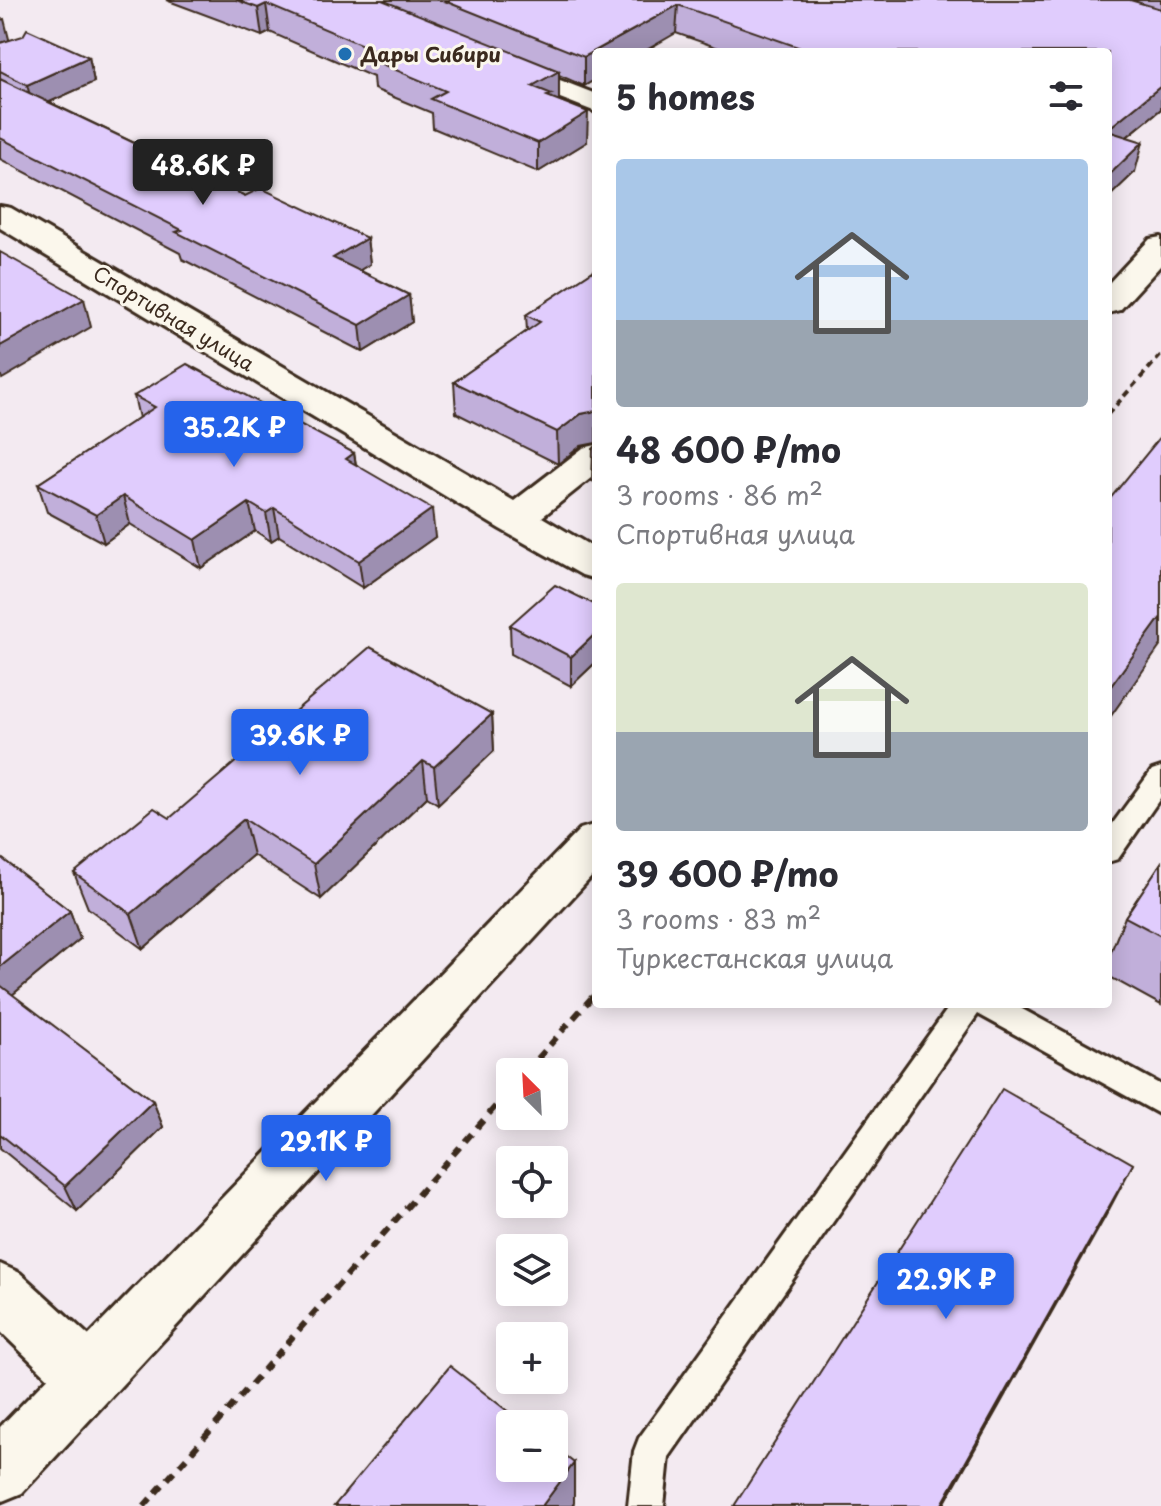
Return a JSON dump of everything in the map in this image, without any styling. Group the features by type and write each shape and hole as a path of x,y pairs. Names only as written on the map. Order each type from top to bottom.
{"street":[{"path":"478,55 592,102"},
{"name":"Спортивная улица","path":"0,215 592,564"},
{"path":"1112,299 1161,246"},
{"path":"514,520 592,459"},
{"path":"0,1471 592,846"},
{"path":"0,1292 89,1376"}],"lane":[{"path":"1112,845 1161,777"},
{"path":"646,1506 652,1451 965,1008"},
{"path":"993,1008 1161,1101"}],"path":[{"path":"1112,410 1161,355"},
{"path":"538,1058 592,998"},
{"path":"144,1506 496,1106"}],"building":[{"path":"236,0 382,0 559,71 532,86 552,94 547,96 588,112 538,143 431,99 446,91 372,60 384,54 266,4 258,8"},
{"path":"442,0 1130,0 1161,9 1161,86 1112,126 1112,48 796,48 678,5 600,48 592,48 592,53 584,57"},
{"path":"27,29 89,57 27,85 0,71 0,43 23,36"},
{"path":"0,79 245,196 261,188 367,238 333,258 409,295 360,325 176,232 182,230 0,138"},
{"path":"1112,132 1143,142 1112,172"},
{"path":"0,252 84,299 0,346"},
{"path":"592,272 592,412 581,414 557,432 454,382 540,322 526,315"},
{"path":"187,364 354,453 346,459 432,509 359,561 274,508 266,513 249,503 195,540 123,496 96,515 38,484 155,407 134,396"},
{"path":"1161,436 1161,617 1112,684 1112,496"},
{"path":"555,585 592,603 592,637 571,657 510,625"},
{"path":"370,647 492,714 434,767 423,761 314,864 244,819 131,914 74,873 154,808 170,818"},
{"path":"0,857 70,911 0,967"},
{"path":"1161,863 1161,936 1125,917"},
{"path":"0,985 153,1101 65,1186 0,1134"},
{"path":"1002,1089 1133,1164 941,1506 734,1506"},
{"path":"450,1366 506,1410 496,1410 496,1482 560,1482 542,1506 334,1506"}],"place":[{"name":"Дары Сибири","path":"345,54"}]}
